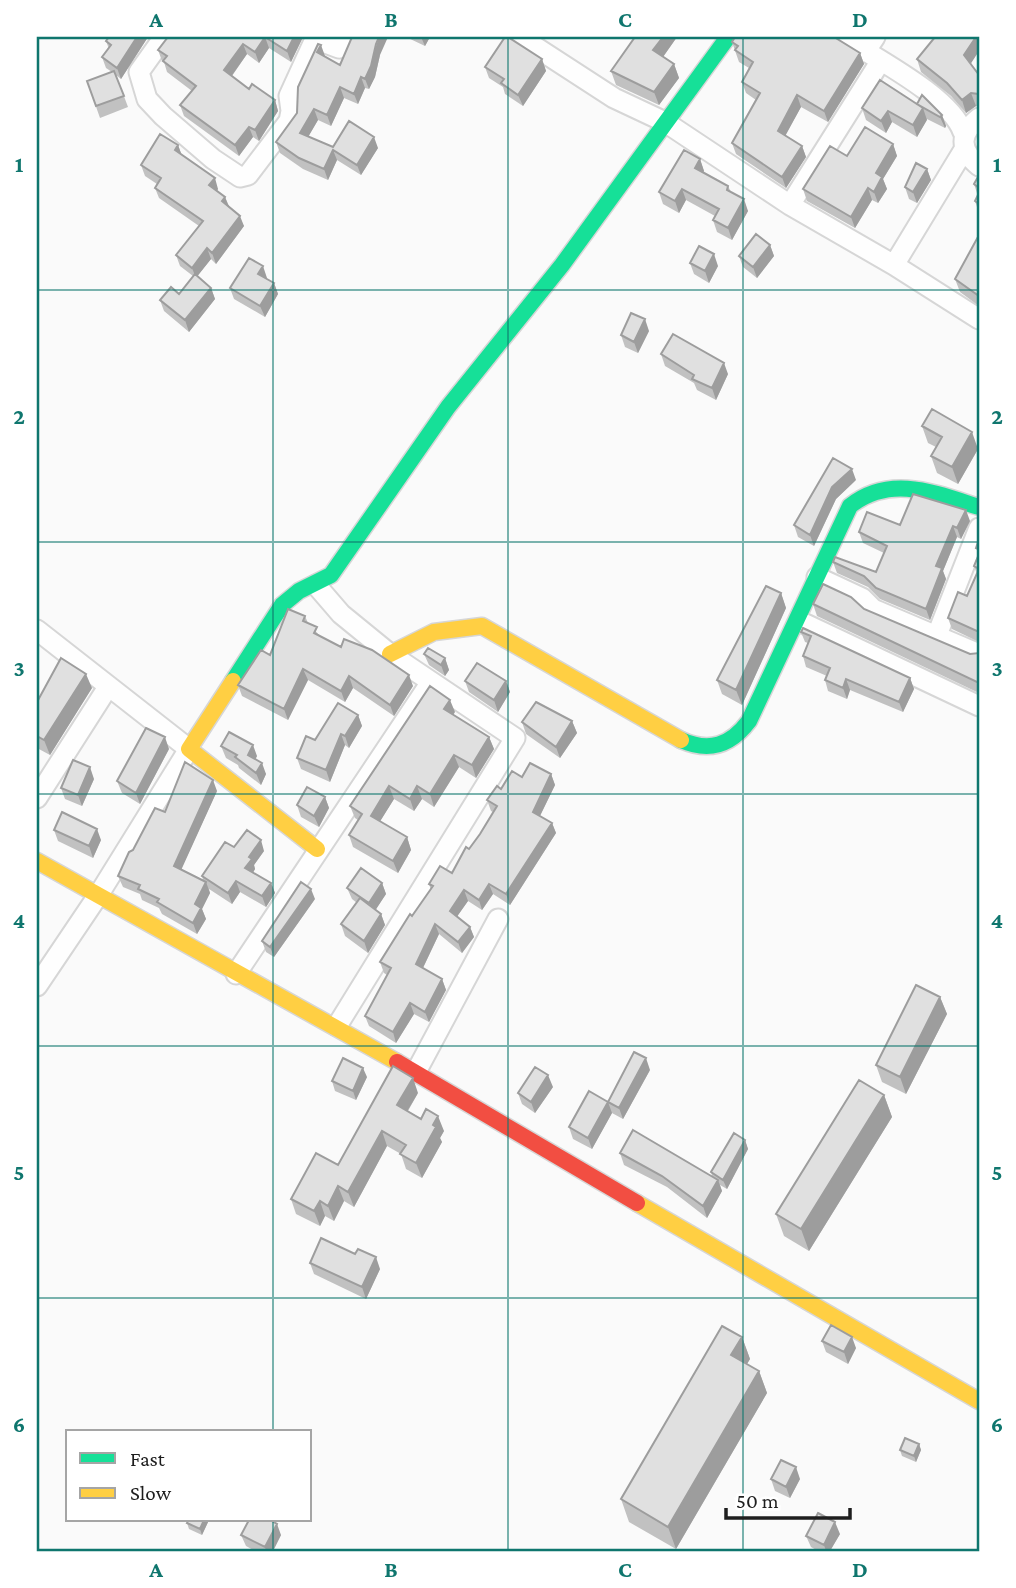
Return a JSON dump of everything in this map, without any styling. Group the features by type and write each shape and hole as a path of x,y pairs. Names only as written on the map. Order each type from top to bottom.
{"street":[{"path":"164,37 139,72 147,99 213,159 240,177 248,175 289,121 289,96 316,38 334,49 342,47 347,37"},
{"path":"520,37 614,98 665,122 790,205 894,265 979,319"},
{"path":"37,986 99,894 282,606 292,593 324,580 354,545 448,407 562,265 728,37"},
{"path":"843,37 874,50 958,119 967,156 979,166"},
{"path":"790,205 874,50"},
{"path":"894,265 979,118"},
{"path":"390,654 424,634 465,625 482,626 684,742 716,748 741,734 757,710 850,506 867,493 890,487 979,507"},
{"path":"937,635 979,528"},
{"path":"817,577 862,598 873,609 979,654"},
{"path":"324,580 341,614 390,654 515,738 337,1026"},
{"path":"799,621 979,706"},
{"path":"37,630 317,849"},
{"path":"236,974 431,682"},
{"path":"37,798 108,687"},
{"path":"37,862 99,894 236,974 337,1026 979,1401"},
{"path":"416,1072 498,919"}],"building":[{"path":"109,37 137,37 117,68 102,57 111,45 106,41"},
{"path":"168,37 265,37 255,52 243,44 224,70 249,89 252,84 275,100 255,130 249,127 235,145 180,105 196,86 163,61 167,56 158,50"},
{"path":"265,37 294,37 287,51"},
{"path":"352,37 379,37 365,79 361,77 354,94 340,87 327,115 314,109 300,133 333,147 349,121 374,137 357,165 333,150 324,169 299,158 276,142 297,113 298,87 318,44 321,45 317,52 340,65"},
{"path":"505,37 542,59 518,95 501,83 504,79 485,67"},
{"path":"635,37 663,37 653,50 674,64 654,92 611,71"},
{"path":"735,37 834,37 860,53 824,111 797,95 778,131 802,146 782,177 732,143 760,93 742,82 753,62 735,50 738,46 732,42"},
{"path":"935,37 976,37 964,55 979,75 979,94 971,93 962,100 947,83 917,59"},
{"path":"114,71 124,96 96,106 87,81"},
{"path":"880,80 923,108 913,125 888,111 881,121 862,108"},
{"path":"922,95 942,115 940,117 917,104"},
{"path":"865,127 893,144 876,173 882,177 874,192 868,188 851,217 803,189 830,146 847,156"},
{"path":"160,134 178,145 175,150 215,178 209,185 225,197 222,201 240,216 212,253 207,248 192,268 176,255 203,221 155,188 161,178 141,165"},
{"path":"684,150 700,159 695,168 728,186 727,190 744,199 728,228 713,220 719,209 682,189 675,201 659,192"},
{"path":"916,163 927,169 913,192 905,187"},
{"path":"979,175 979,188 974,184"},
{"path":"756,234 770,245 753,267 739,256"},
{"path":"979,235 979,296 955,279"},
{"path":"699,246 714,254 705,271 690,263"},
{"path":"249,258 263,266 258,274 274,283 260,306 230,288"},
{"path":"195,274 211,288 185,320 160,300 171,287 179,294"},
{"path":"631,313 645,319 634,342 621,335"},
{"path":"673,334 724,363 712,388 692,379 694,375 661,354"},
{"path":"932,409 972,432 952,467 931,456 942,437 922,426"},
{"path":"833,458 852,469 832,487 810,535 794,525"},
{"path":"913,494 966,510 957,528 953,526 936,566 942,568 926,609 876,588 864,576 833,562 835,557 876,572 887,546 859,532 867,512 900,525"},
{"path":"979,554 979,569 974,566"},
{"path":"979,569 979,632 948,618 958,592 967,596"},
{"path":"823,584 851,597 864,609 970,654 979,653 979,683 813,604"},
{"path":"766,586 781,593 736,690 717,680"},
{"path":"288,609 305,616 303,621 317,627 314,633 341,647 344,639 372,650 409,675 390,705 349,676 341,691 303,669 284,709 238,685 261,650 270,655"},
{"path":"803,628 910,678 899,702 846,679 843,688 825,680 830,668 803,656 811,636 801,632"},
{"path":"428,648 445,658 441,665 424,654"},
{"path":"61,658 86,674 44,740 37,736 37,702"},
{"path":"477,663 506,681 494,700 465,681"},
{"path":"430,686 450,700 444,709 489,737 472,765 454,755 430,794 417,786 410,799 389,786 371,816 407,837 393,861 349,835 362,814 350,806"},
{"path":"536,702 572,721 556,747 522,722"},
{"path":"338,703 358,715 345,736 341,734 326,770 297,758 306,736 315,740"},
{"path":"146,728 165,737 136,793 117,781"},
{"path":"229,732 253,745 248,755 262,763 256,773 235,757 237,755 221,746"},
{"path":"73,760 90,767 78,795 61,788"},
{"path":"185,762 213,780 174,866 206,882 195,904 201,908 193,923 157,902 159,899 138,889 140,885 118,876 155,808 165,812"},
{"path":"530,763 551,774 533,812 552,823 506,894 489,884 479,900 464,890 450,911 470,927 458,942 435,924 416,964 442,979 425,1012 410,1003 393,1032 365,1016 391,968 380,962 410,914 412,916 433,886 429,884 440,866 452,873 466,847 469,849 497,806 487,800 497,786 501,789 512,771 522,777"},
{"path":"307,787 325,797 314,816 297,805"},
{"path":"62,812 97,829 89,846 54,830"},
{"path":"247,830 261,840 245,868 271,883 262,896 236,881 228,893 202,876 225,842 234,847"},
{"path":"361,868 382,883 369,903 347,888"},
{"path":"301,882 311,889 270,947 262,941"},
{"path":"360,898 381,914 364,941 341,924"},
{"path":"916,985 940,997 900,1077 876,1065"},
{"path":"634,1052 646,1058 619,1108 608,1102"},
{"path":"343,1058 363,1068 353,1091 332,1081"},
{"path":"393,1066 413,1078 397,1105 421,1119 426,1109 438,1116 433,1125 436,1127 416,1163 400,1154 406,1145 382,1131 348,1192 338,1186 328,1206 320,1201 314,1211 291,1199 316,1153 338,1165"},
{"path":"535,1067 548,1075 531,1102 518,1093"},
{"path":"859,1080 884,1095 801,1229 776,1214"},
{"path":"589,1091 608,1102 588,1138 569,1127"},
{"path":"633,1130 718,1180 703,1206 662,1176 620,1153"},
{"path":"734,1133 745,1140 723,1180 711,1172"},
{"path":"321,1238 355,1254 358,1249 376,1257 362,1287 310,1263"},
{"path":"831,1325 852,1337 844,1352 822,1341"},
{"path":"722,1326 742,1337 731,1355 759,1371 668,1527 621,1499"},
{"path":"905,1438 919,1444 914,1456 900,1450"},
{"path":"781,1460 796,1467 786,1487 771,1479"},
{"path":"818,1513 835,1522 824,1545 806,1536"},
{"path":"188,1522 203,1522 200,1529"},
{"path":"248,1522 277,1524 265,1547 241,1535"}],"traffic: fast":[{"path":"233,681 282,605 299,591 331,575 448,407 562,265 728,37"},
{"path":"681,740 701,746 719,744 735,736 749,721 850,506 865,496 881,491 913,489 979,507"}],"traffic: slow":[{"path":"390,654 434,632 482,626 681,740"},
{"path":"233,681 189,749 317,849"},
{"path":"37,861 397,1062"},
{"path":"637,1203 979,1401"}],"traffic: jam":[{"path":"397,1062 637,1203"}]}
